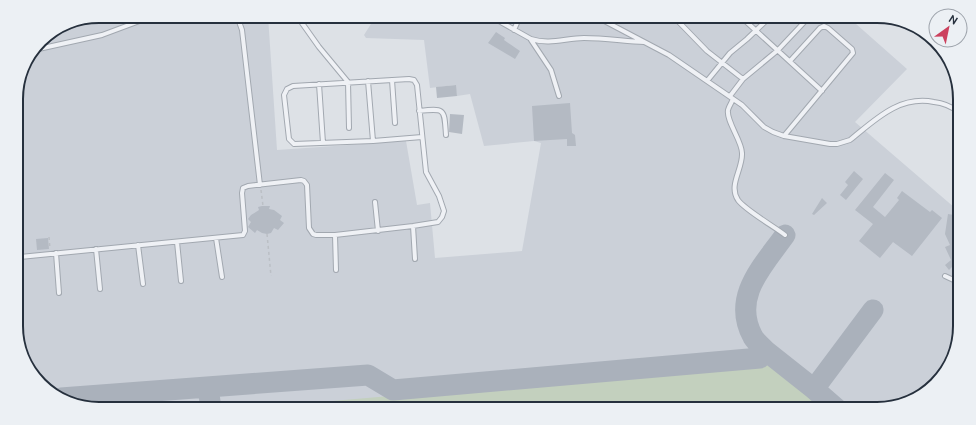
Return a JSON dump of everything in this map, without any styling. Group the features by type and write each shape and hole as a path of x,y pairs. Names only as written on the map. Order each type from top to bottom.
{"lane":[{"path":"43,48 102,35 134,23"},
{"path":"240,23 242,30 260,185"},
{"path":"302,23 319,47 348,82 349,128"},
{"path":"502,23 531,39 545,42 577,38 646,42"},
{"path":"514,30 517,23"},
{"path":"609,23 669,55 732,98 745,108 764,127 784,136 830,144 844,142 850,140 884,112 898,105 912,101 927,100 942,103 953,109"},
{"path":"679,23 694,39 742,79"},
{"path":"747,23 822,90"},
{"path":"707,81 734,49 764,23"},
{"path":"785,235 742,204 735,194 735,182 742,154 741,146 728,114 732,98 742,79 778,50 803,23"},
{"path":"784,136 853,55 853,51 828,28 822,27 790,61"},
{"path":"531,39 551,70 559,96"},
{"path":"23,256 240,236 245,233 242,190 245,186 301,180 307,185 310,228 316,235 378,231 438,222 444,214 439,196 426,172 416,82 409,78 293,86 287,89 284,95 290,141 297,144 373,141 422,137"},
{"path":"392,80 395,123"},
{"path":"368,81 373,141"},
{"path":"319,84 323,143"},
{"path":"419,111 437,109 441,111 444,115 446,135"},
{"path":"375,202 378,231"},
{"path":"413,226 415,258"},
{"path":"334,235 336,270"},
{"path":"216,238 222,278"},
{"path":"177,242 181,281"},
{"path":"138,245 143,284"},
{"path":"96,249 100,289"},
{"path":"56,253 59,292"},
{"path":"945,276 953,279"}],"path":[{"path":"260,185 263,206"},
{"path":"267,234 271,276"},
{"path":"49,237 50,254"}],"shaded area":[{"path":"268,23 277,150 406,141 417,205 430,203 435,258 522,251 541,143 534,141 484,146 470,94 457,96 455,85 430,88 424,40 366,38 364,35 372,23 855,23 907,69 855,122 953,206 953,326 952,341 949,351 943,364 931,380 915,392 892,401 99,402 84,401 74,398 61,392 45,380 33,364 26,346 23,326 24,84 31,65 45,45 61,33 84,24"}],"green space":[{"path":"719,366 772,366 816,402 321,402 390,396 391,394"}],"building":[{"path":"496,32 505,38 504,40 520,51 515,59 488,43"},
{"path":"456,85 457,96 437,98 436,87"},
{"path":"570,103 572,133 575,135 576,146 567,146 567,139 534,141 532,106"},
{"path":"450,114 464,115 462,134 449,132"},
{"path":"854,171 863,179 846,200 840,195 848,185 845,182"},
{"path":"885,173 894,180 873,207 885,217 899,200 897,198 902,191 930,212 932,210 942,218 912,256 893,242 880,258 859,241 873,224 855,210"},
{"path":"822,198 827,203 814,215 812,214"},
{"path":"270,206 269,209 274,210 282,216 280,220 284,223 278,230 274,228 271,233 267,234 257,230 255,233 248,227 251,222 248,219 259,210 258,207"},
{"path":"948,214 953,215 953,266 949,270 945,265 951,260 945,247 950,245 945,234"},
{"path":"48,238 49,249 37,250 36,239"}],"taxiway":[{"path":"72,397 368,375 393,390 760,358 766,351 753,337 747,322 746,309 748,295 759,270 785,235"},
{"path":"766,351 814,389 873,310"},
{"path":"208,387 210,402"},
{"path":"814,389 829,402"}]}
